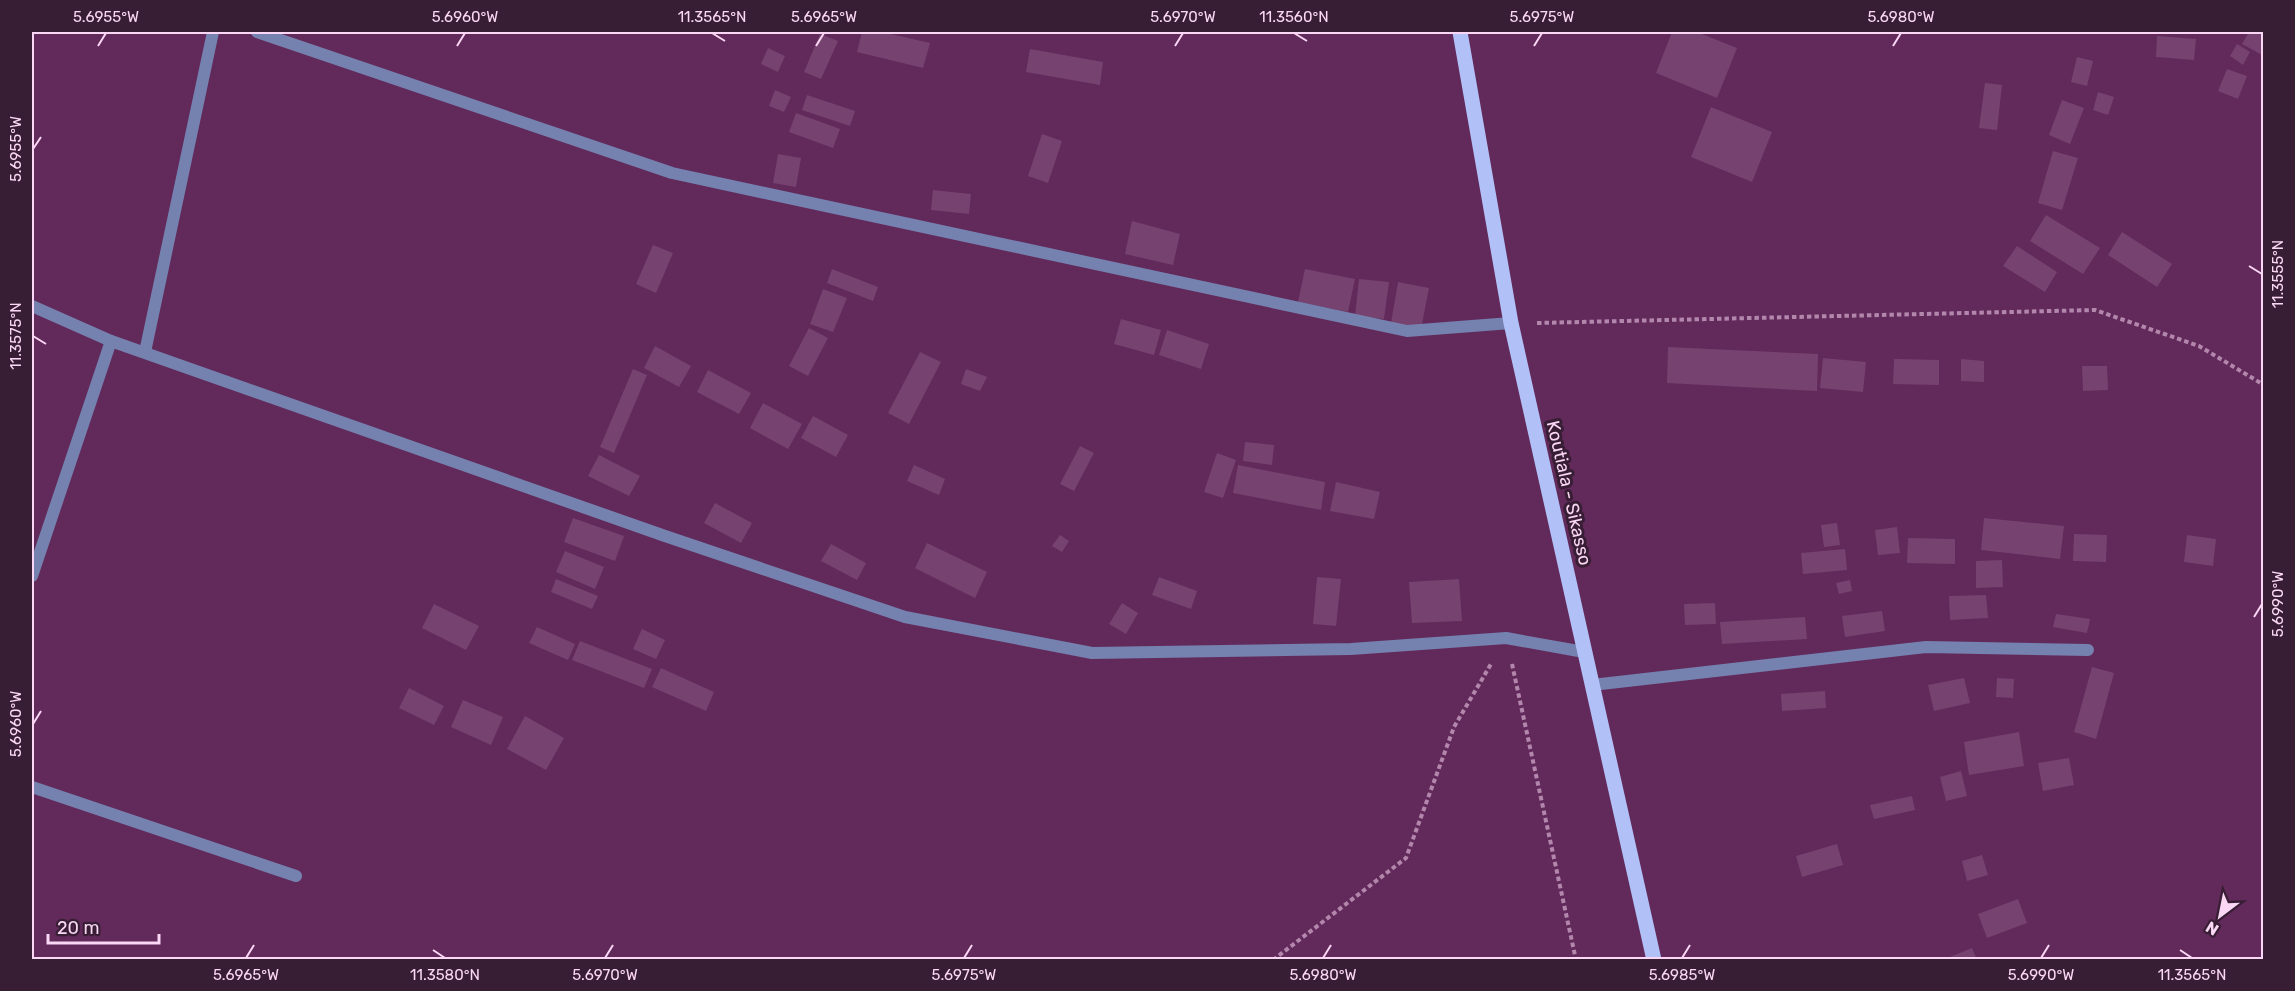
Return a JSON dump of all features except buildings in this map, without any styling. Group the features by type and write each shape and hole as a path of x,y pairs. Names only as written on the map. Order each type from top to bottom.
{"main road":[{"name":"Koutiala - Sikasso","path":"1460,32 1511,323 1654,960"}],"street":[{"path":"145,352 213,32"},
{"path":"256,32 672,173 1128,273 1407,331 1511,323"},
{"path":"32,306 111,341 665,536 905,617 1092,653 1351,649 1506,638 1584,652"},
{"path":"32,576 111,341"},
{"path":"1592,685 1926,647 2088,651"},
{"path":"32,787 296,876"}],"path":[{"path":"1511,323 2095,310 2199,346 2264,385"},
{"path":"1273,960 1406,858 1454,727 1506,638"},
{"path":"1506,638 1548,821 1576,960"}]}
